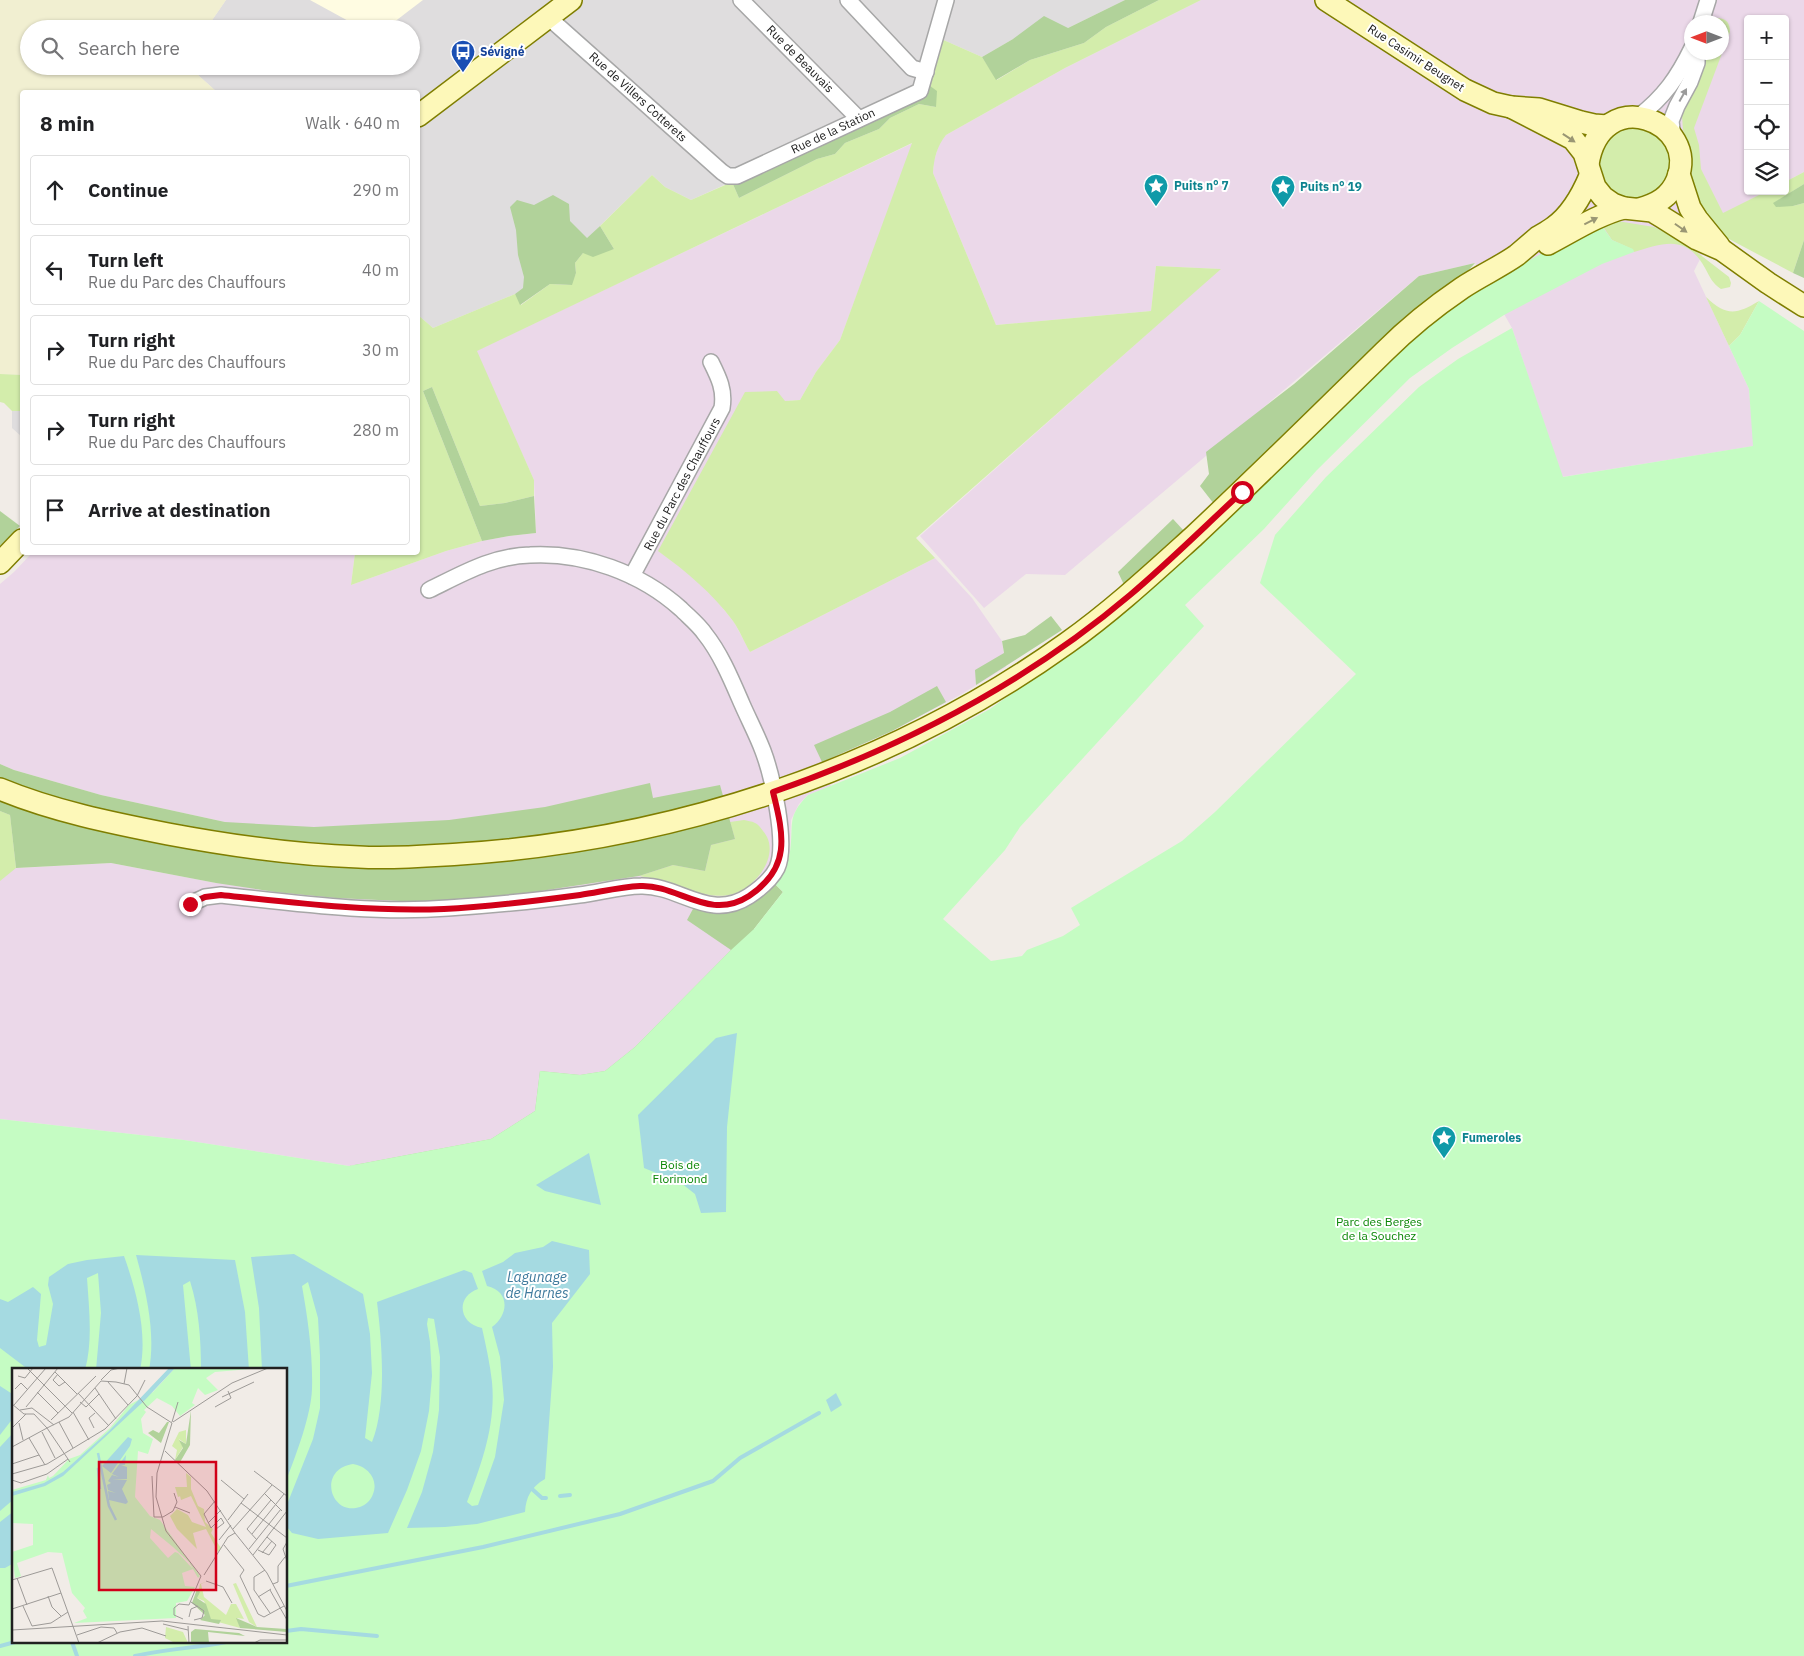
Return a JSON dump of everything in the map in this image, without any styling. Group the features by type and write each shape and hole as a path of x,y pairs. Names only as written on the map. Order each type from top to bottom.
{"main road":[{"path":"420,114 571,0"},
{"name":"Rue Casimir Beugnet","path":"1326,0 1465,90 1493,102 1511,106"},
{"path":"1511,106 1539,109 1581,122 1608,126"},
{"path":"1511,106 1573,139 1584,153 1595,187 1613,204 1652,211 1697,240 1722,250 1768,283 1804,305"},
{"path":"0,790 74,813 147,830 230,846 296,854 362,858 492,852 552,845 622,833 718,809 773,792 825,774 920,731 1000,687 1067,643 1137,588 1242,492 1410,326 1462,288 1515,256 1538,237 1557,225 1578,201 1589,170 1591,149 1597,136 1617,120 1645,118 1663,127 1672,137 1679,155 1679,174 1690,208 1696,219 1722,250"},
{"path":"1515,256 1542,248 1611,211 1653,205 1665,198 1674,187 1679,174"},
{"path":"0,563 20,542"}],"street":[{"name":"Rue de Beauvais","path":"741,0 860,119"},
{"path":"848,0 912,68 926,72"},
{"name":"Rue de la Station","path":"728,176 737,176 920,91 946,0"},
{"path":"1703,15 1708,0"},
{"name":"Rue de Villers Cotterets","path":"548,17 728,176"},
{"path":"1638,117 1668,89 1686,60"},
{"path":"1672,137 1671,122 1690,82 1696,60"},
{"name":"Rue du Parc des Chauffours","path":"632,576 722,408 724,398 722,384 711,362"},
{"path":"190,904 205,897 221,895 336,907 445,909 535,901 642,886 668,890 696,902 718,905 730,904 748,897 768,882 778,866 780,855 780,817 764,753 729,675 705,633 681,609 656,589 632,576 594,562 561,556 529,555 488,561 429,590"}],"shaded area":[{"path":"0,0 226,0 212,20 20,20 20,75 198,75 215,90 20,90 20,375 0,374"},
{"path":"226,0 1125,0 1068,28 1013,39 982,57 939,38 921,96 691,200 665,187 652,175 570,255 515,294 433,328 420,317 420,90 215,90 198,75 420,75 420,20 212,20"},
{"path":"310,0 423,0 397,20 347,20"},
{"path":"1201,0 1804,0 1804,172 1789,180 1789,15 1744,15 1744,195 1759,195 1723,214 1694,271 1749,389 1754,446 1562,477 1512,328 1475,263 1419,276 1065,575 1026,574 984,608 920,536 1220,269 1156,266 1151,311 996,325 933,173 939,144 946,135 1065,68"},
{"path":"913,143 840,340 816,372 800,400 785,401 659,551 712,595 734,622 750,652 935,558 972,598 1002,641 1006,667 960,695 892,731 822,762 831,786 808,795 799,804 791,820 790,852 786,866 731,950 635,1047 605,1071 580,1075 541,1071 535,1111 491,1139 349,1166 184,1140 0,1119 0,869 111,863 216,883 225,822 101,795 14,770 0,764 0,584 30,555 355,555 351,585 446,551 482,541 536,533 534,480 476,351"},
{"path":"12,411 20,411 20,435 12,428"}],"green space":[{"path":"1125,0 1159,0 1106,27 1084,43 1030,60 996,80 982,57 1013,39 1044,16 1068,28"},
{"path":"1159,0 1201,0 1065,68 946,135 936,152 933,173 996,325 1151,311 1156,266 1221,269 916,538 935,558 750,652 733,621 708,592 658,551 745,392 777,391 785,401 800,400 816,372 840,340 912,143 477,351 534,480 534,496 505,503 480,506 432,387 423,391 482,541 446,551 351,585 355,555 420,555 420,317 433,328 515,294 521,305 550,284 571,285 576,273 575,263 583,253 614,249 600,226 652,175 665,187 691,200 732,182 739,198 817,159 835,154 845,143 879,129 890,118 919,104 936,107 926,83 939,38 982,57 997,80 1030,60 1084,43 1106,27"},
{"path":"1700,60 1720,60 1694,128 1699,145 1701,169 1723,213 1759,195 1787,195 1774,203 1793,206 1804,203 1804,240 1793,273 1714,231 1702,213 1704,208 1698,206 1693,196 1691,159 1683,130 1682,116 1684,104"},
{"path":"926,83 937,91 936,107 919,104 890,118 879,129 845,143 835,154 817,159 739,198 732,182"},
{"path":"1642,128 1661,138 1669,150 1671,164 1669,178 1661,190 1649,198 1628,200 1609,190 1601,178 1599,157 1609,138 1621,130"},
{"path":"1804,172 1804,184 1789,194 1789,180"},
{"path":"1804,184 1804,203 1776,207 1773,203 1789,195"},
{"path":"553,195 569,204 570,221 587,238 600,226 614,249 593,257 583,253 575,263 576,273 572,285 550,284 520,305 515,294 523,288 524,277 518,255 516,230 510,207 517,200 534,205"},
{"path":"1611,220 1654,227 1681,240 1729,277 1730,287 1721,289 1718,287 1711,280 1698,257 1682,246 1665,244 1634,252 1632,249 1612,240 1600,222"},
{"name":"Parc des Berges de la Souchez","path":"1599,222 1612,240 1633,249 1634,252 1602,264 1504,315 1452,348 1410,378 1317,470 1264,529 1185,605 1204,626 1020,827 1005,850 943,919 991,961 1022,956 1027,950 1063,936 1080,925 1071,908 1182,841 1215,812 1356,674 1260,583 1275,535 1326,477 1419,387 1458,359 1512,328 1563,477 1753,446 1749,389 1729,346 1740,335 1759,301 1804,331 1804,1656 0,1656 0,1119 184,1140 349,1166 491,1139 535,1111 540,1071 580,1075 605,1071 635,1047 754,929 783,892 775,884 789,856 792,822 796,809 808,795 900,758 990,709 1073,650 1403,346 1443,313 1486,284"},
{"path":"1804,240 1804,278 1793,273"},
{"path":"1475,263 1454,286 1214,504 1200,486 1209,474 1206,452 1294,384 1419,276"},
{"path":"1706,297 1719,308 1731,311 1744,309 1759,301 1740,335 1729,346"},
{"path":"0,374 20,375 20,411 12,411 4,403 0,402"},
{"path":"432,387 480,506 505,503 534,496 536,533 482,541 423,391"},
{"path":"0,511 20,526 0,546"},
{"path":"1173,519 1185,532 1125,587 1118,572"},
{"path":"1051,616 1062,630 976,685 975,670 1004,653 1002,641 1025,635"},
{"path":"937,686 946,702 892,731 822,762 814,745 890,712"},
{"path":"0,764 14,770 101,795 225,822 314,827 449,820 545,807 650,783 653,798 720,785 735,839 711,845 705,871 673,865 639,876 534,892 445,901 336,898 275,892 111,863 16,868 10,815 0,811"},
{"path":"0,811 10,815 16,868 0,881"},
{"path":"744,820 754,822 760,827 768,840 770,850 763,870 748,887 729,895 721,896 704,894 666,881 639,876 673,865 705,871 711,845 735,839 730,822"},
{"path":"775,884 783,892 754,929 760,950 535,1143 349,1166 491,1139 535,1111 540,1071 580,1075 605,1071 635,1047 731,950 687,920 694,907"}],"water":[{"path":"737,1033 727,1127 726,1212 701,1213 695,1194 681,1183 644,1168 638,1115 716,1038"},
{"path":"589,1153 601,1205 545,1191 536,1185"},
{"name":"Lagunage de Harnes","path":"552,1241 589,1250 590,1274 552,1323 553,1367 545,1479 536,1485 530,1493 525,1512 477,1524 407,1528 422,1492 433,1452 439,1410 440,1357 434,1319 428,1318 432,1376 429,1411 421,1451 407,1490 388,1533 318,1539 292,1533 288,1528 288,1502 313,1439 320,1408 318,1318 308,1282 302,1286 311,1350 311,1400 302,1435 288,1476 288,1368 262,1368 259,1308 251,1257 294,1254 363,1294 370,1334 372,1373 365,1438 372,1442 380,1410 382,1373 377,1302 464,1270 472,1273 478,1289 466,1298 463,1310 468,1321 474,1326 482,1328 490,1368 493,1398 487,1443 467,1502 472,1506 478,1505 495,1457 504,1400 500,1357 492,1327 502,1316 504,1310 503,1298 495,1289 487,1286 482,1271 503,1262 515,1253 543,1247","holes":["353,1464 363,1467 373,1478 374,1488 370,1500 360,1507 350,1508 341,1505 335,1499 332,1491 331,1482 335,1474 342,1468"]},
{"path":"136,1255 235,1260 245,1312 249,1368 201,1368 199,1325 196,1302 190,1281 183,1285 191,1368 149,1368 151,1327"},
{"path":"124,1256 140,1312 143,1341 140,1368 96,1368 101,1313 98,1273 87,1278 90,1336 85,1368 26,1368 0,1348 0,1299 8,1302 33,1287 41,1294 37,1340 39,1347 46,1345 53,1304 48,1285 49,1277 68,1264"},
{"path":"0,1386 12,1394 12,1420 0,1435"},
{"path":"836,1393 842,1405 831,1412 826,1400"},
{"path":"12,1434 12,1501 0,1511 0,1447"},
{"path":"12,1513 12,1564 5,1568 0,1568 0,1522"}],"waterway":[{"path":"288,1586 483,1547 620,1514 713,1481 740,1458 819,1413"},
{"path":"532,1489 542,1498 546,1498"},
{"path":"560,1496 570,1495"},
{"path":"288,1631 301,1629 377,1636"},
{"path":"0,1646 12,1643"},
{"path":"73,1644 77,1656"},
{"path":"135,1656 214,1644"}],"place":[{"name":"Sévigné","path":"463,73"},
{"name":"Puits n° 7","path":"1156,207"},
{"name":"Puits n° 19","path":"1283,208"},
{"name":"Fumeroles","path":"1444,1159"}],"route":[{"path":"190,904 205,897 221,895 336,907 445,909 535,901 642,886 668,890 696,902 718,905 730,904 748,897 768,882 778,866 781,837 780,817 773,792 825,774 920,731 968,706 1008,682 1067,643 1130,595 1242,492"}],"park label":[{"name":"Bois de Florimond","path":"680,1172"}]}
